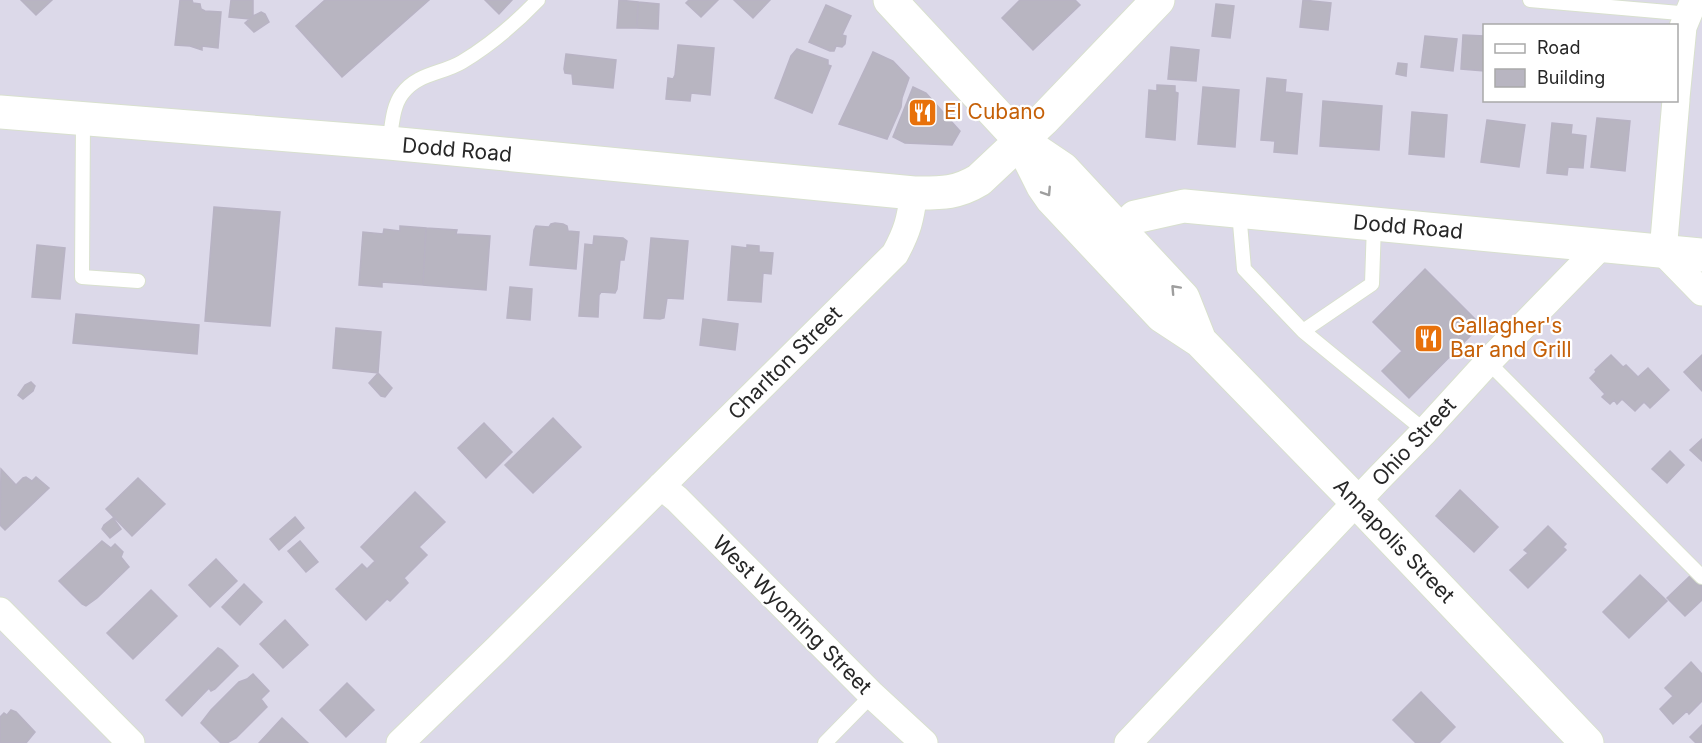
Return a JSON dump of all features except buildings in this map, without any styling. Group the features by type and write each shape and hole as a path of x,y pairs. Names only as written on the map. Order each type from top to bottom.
{"street":[{"name":"Annapolis Street","path":"890,0 1020,140 1062,169 1184,298 1200,341"},
{"path":"914,193 949,193 968,187 979,180 1043,120 1158,0"},
{"path":"1678,78 1683,27 1695,9"},
{"path":"1676,102 1663,252 1702,292"},
{"name":"Dodd Road","path":"0,112 389,143 914,193"},
{"name":"Annapolis Street","path":"1020,140 1052,199 1162,315 1200,341 1587,743"},
{"name":"Charlton Street","path":"400,743 895,254 909,224 914,193"},
{"name":"Dodd Road","path":"1122,232 1135,218 1184,206 1702,255"},
{"name":"Ohio Street","path":"1128,743 1488,362 1602,245"},
{"name":"West Wyoming Street","path":"661,486 872,695 924,743"},
{"path":"0,611 131,743"}],"lane":[{"path":"389,143 396,105 401,94 410,85 421,77 459,63 492,43 538,0"},
{"path":"1530,0 1695,9"},
{"path":"83,119 82,277 138,281"},
{"path":"1239,211 1244,269 1303,331 1425,431"},
{"path":"1303,331 1372,284 1374,224"},
{"path":"1488,362 1702,577"},
{"path":"825,743 872,695"}],"place":[{"name":"El Cubano","path":"923,112"},
{"name":"Gallagher's Bar and Grill","path":"1429,338"}]}
